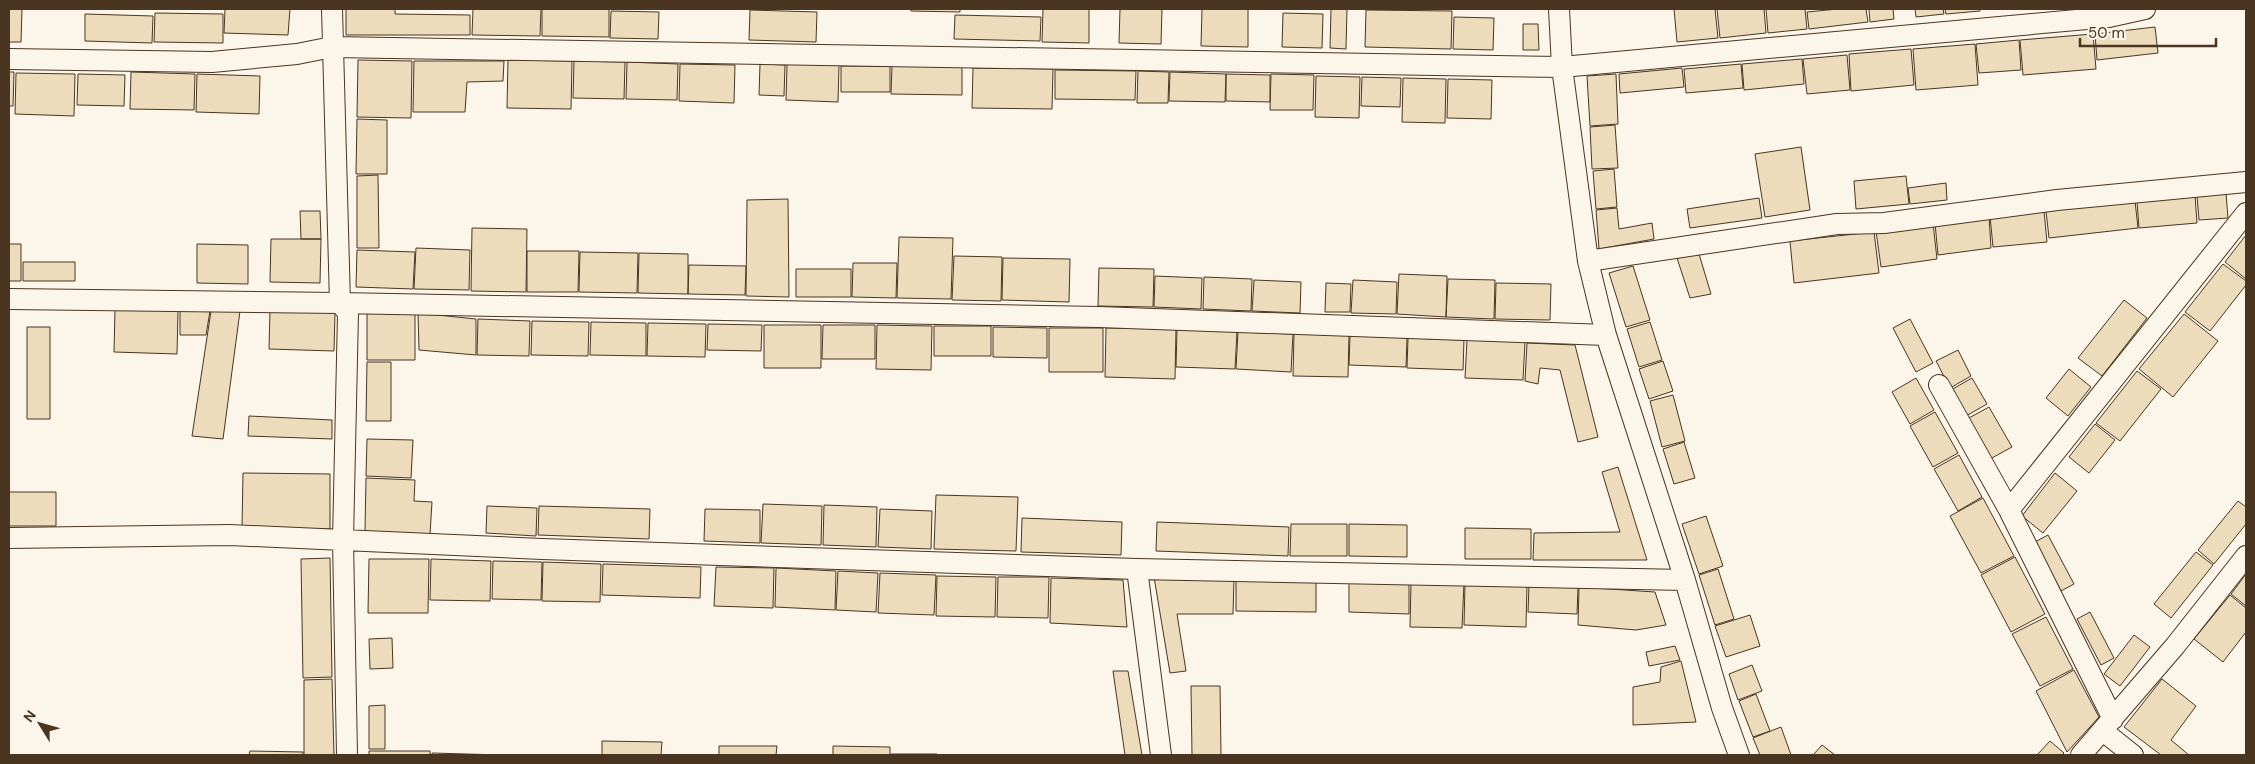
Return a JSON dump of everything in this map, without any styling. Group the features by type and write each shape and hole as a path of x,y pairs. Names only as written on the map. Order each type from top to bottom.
{"street":[{"path":"332,9 340,303 348,313 343,540 347,755"},
{"path":"1560,9 1562,67 1588,261 1606,335 1685,580 1722,708 1739,755"},
{"path":"9,59 212,62 298,54 332,47 1562,67 2109,17 2145,9"},
{"path":"1588,261 1837,224 1884,223 2057,200 2246,182"},
{"path":"2009,510 2246,213"},
{"path":"9,299 1099,317 1606,335"},
{"path":"1939,385 2009,510 2108,725 2133,755"},
{"path":"9,538 206,535 542,549 1137,569 1685,580"},
{"path":"2081,755 2175,646 2246,556"},
{"path":"1137,569 1161,755"}],"building":[{"path":"9,9 22,9 21,42 9,42"},
{"path":"225,9 290,9 288,35 224,33"},
{"path":"346,9 395,9 395,14 470,15 470,35 346,35"},
{"path":"473,9 541,9 540,36 472,35"},
{"path":"542,9 609,9 609,37 542,36"},
{"path":"911,9 960,9 960,12 911,11"},
{"path":"1043,9 1089,9 1089,43 1042,42"},
{"path":"1120,9 1162,9 1161,44 1119,43"},
{"path":"1202,9 1248,9 1248,47 1201,46"},
{"path":"1331,9 1347,9 1346,49 1330,48"},
{"path":"1674,9 1715,9 1718,38 1677,42"},
{"path":"1717,9 1764,9 1766,33 1720,38"},
{"path":"1766,9 1805,9 1807,29 1768,33"},
{"path":"1866,9 1868,22 1809,29 1807,12"},
{"path":"1869,9 1893,9 1894,19 1870,22"},
{"path":"1915,9 1943,9 1944,14 1916,17"},
{"path":"1945,9 1980,9 1980,11 1946,14"},
{"path":"750,10 817,12 816,42 749,40"},
{"path":"1366,10 1452,11 1451,49 1365,47"},
{"path":"611,11 659,12 658,39 610,38"},
{"path":"155,13 223,14 223,43 154,42"},
{"path":"1283,13 1323,14 1322,48 1282,47"},
{"path":"85,14 153,16 152,43 85,41"},
{"path":"955,15 1041,17 1040,41 954,39"},
{"path":"1454,17 1494,18 1493,50 1453,49"},
{"path":"1523,24 1538,24 1539,50 1523,50"},
{"path":"2155,27 2158,53 2097,60 2095,34"},
{"path":"2093,34 2096,69 2023,75 2020,40"},
{"path":"2019,40 2021,70 1979,73 1976,44"},
{"path":"1975,44 1978,85 1916,90 1913,49"},
{"path":"1911,49 1914,85 1851,91 1849,54"},
{"path":"1847,55 1850,90 1807,94 1803,59"},
{"path":"1802,59 1804,84 1744,90 1742,64"},
{"path":"358,60 412,61 411,118 357,117"},
{"path":"508,60 572,61 571,109 507,108"},
{"path":"414,61 504,61 503,81 467,82 465,112 413,112"},
{"path":"574,61 625,62 624,99 573,98"},
{"path":"627,62 678,64 677,100 626,99"},
{"path":"680,64 735,65 734,103 679,101"},
{"path":"760,64 785,65 784,96 759,95"},
{"path":"787,64 839,65 838,102 786,100"},
{"path":"1741,64 1743,88 1686,93 1684,69"},
{"path":"841,66 890,66 890,92 841,92"},
{"path":"892,66 962,67 962,95 891,94"},
{"path":"973,68 1053,69 1052,109 972,108"},
{"path":"1682,68 1684,87 1620,93 1619,74"},
{"path":"1055,70 1136,71 1135,100 1055,99"},
{"path":"1138,71 1169,72 1168,103 1137,103"},
{"path":"9,72 14,72 13,106 9,106"},
{"path":"131,72 195,74 194,110 130,109"},
{"path":"1170,72 1226,74 1225,102 1169,101"},
{"path":"16,73 75,74 74,116 15,114"},
{"path":"78,74 125,75 124,106 77,105"},
{"path":"197,74 260,76 259,114 196,112"},
{"path":"1226,74 1270,75 1270,102 1226,101"},
{"path":"1271,74 1314,75 1313,110 1270,110"},
{"path":"1616,74 1618,124 1590,126 1587,76"},
{"path":"1316,76 1360,77 1359,118 1315,117"},
{"path":"1362,77 1401,78 1400,107 1361,106"},
{"path":"1403,78 1446,79 1445,123 1402,122"},
{"path":"1448,79 1492,80 1491,119 1447,118"},
{"path":"357,119 387,120 387,174 356,174"},
{"path":"1615,125 1618,168 1592,169 1590,127"},
{"path":"1801,147 1810,210 1765,217 1755,154"},
{"path":"1614,169 1617,207 1596,209 1593,171"},
{"path":"378,175 379,248 357,248 357,176"},
{"path":"1906,176 1909,204 1856,209 1854,181"},
{"path":"1946,183 1947,200 1910,204 1908,188"},
{"path":"2226,193 2228,218 2199,220 2197,196"},
{"path":"2195,195 2197,223 2139,228 2137,201"},
{"path":"1759,198 1762,218 1690,228 1687,209"},
{"path":"788,199 789,297 746,296 747,200"},
{"path":"2135,201 2138,228 2049,238 2046,211"},
{"path":"1617,208 1619,229 1652,223 1654,239 1599,249 1596,210"},
{"path":"300,211 320,211 321,239 301,239"},
{"path":"2044,211 2047,242 1993,247 1990,216"},
{"path":"1989,216 1991,248 1938,255 1935,223"},
{"path":"1933,223 1937,259 1881,267 1876,231"},
{"path":"472,228 527,229 526,292 471,291"},
{"path":"1874,232 1879,273 1794,283 1790,241"},
{"path":"2246,235 2246,279 2225,262"},
{"path":"899,237 953,238 951,299 897,298"},
{"path":"271,239 321,239 320,283 270,282"},
{"path":"9,244 21,244 21,281 9,281"},
{"path":"197,244 248,245 248,284 197,283"},
{"path":"416,248 470,250 469,290 414,289"},
{"path":"357,250 415,252 413,289 356,287"},
{"path":"527,251 579,251 578,292 527,292"},
{"path":"580,252 638,253 637,293 579,292"},
{"path":"639,253 688,254 688,294 638,293"},
{"path":"1699,254 1711,294 1690,298 1677,258"},
{"path":"954,256 1002,257 1001,301 952,300"},
{"path":"1003,258 1070,259 1069,302 1002,300"},
{"path":"23,262 75,262 75,281 23,281"},
{"path":"853,263 897,263 896,298 852,297"},
{"path":"2223,264 2246,281 2246,285 2210,331 2185,312"},
{"path":"689,265 746,266 745,295 688,294"},
{"path":"1633,266 1650,320 1626,327 1609,273"},
{"path":"1099,268 1154,269 1153,307 1098,306"},
{"path":"796,269 851,269 851,297 796,297"},
{"path":"1399,274 1447,276 1446,317 1397,314"},
{"path":"1155,276 1202,278 1201,309 1154,307"},
{"path":"1204,277 1252,279 1251,311 1203,309"},
{"path":"1448,279 1495,280 1494,319 1446,317"},
{"path":"1254,280 1301,282 1300,313 1252,311"},
{"path":"1353,280 1397,282 1396,314 1351,313"},
{"path":"1326,283 1351,284 1350,312 1325,312"},
{"path":"1496,283 1551,284 1550,320 1495,319"},
{"path":"2124,300 2147,318 2102,376 2078,358"},
{"path":"115,309 178,311 177,354 114,352"},
{"path":"270,310 335,312 334,351 269,349"},
{"path":"180,311 210,311 206,335 180,335"},
{"path":"211,311 240,311 223,439 192,436"},
{"path":"367,311 415,312 415,360 367,360"},
{"path":"418,313 476,319 476,355 419,350"},
{"path":"2184,314 2218,341 2173,397 2139,369"},
{"path":"478,319 530,321 529,356 477,355"},
{"path":"1910,319 1933,363 1916,372 1893,328"},
{"path":"532,321 589,322 588,356 531,355"},
{"path":"591,322 646,323 646,356 590,355"},
{"path":"1650,322 1662,360 1639,367 1627,329"},
{"path":"648,323 706,324 705,357 647,356"},
{"path":"708,324 762,325 761,351 707,350"},
{"path":"764,325 821,325 821,368 764,368"},
{"path":"823,325 875,325 875,359 822,359"},
{"path":"877,325 932,326 931,370 876,369"},
{"path":"934,326 991,326 991,356 934,356"},
{"path":"27,327 50,327 50,419 27,419"},
{"path":"993,327 1047,328 1047,358 993,357"},
{"path":"1049,328 1103,328 1103,372 1049,372"},
{"path":"1106,328 1176,329 1175,379 1105,377"},
{"path":"1177,329 1237,331 1235,369 1176,367"},
{"path":"1238,332 1293,334 1291,372 1236,369"},
{"path":"1294,334 1349,335 1348,377 1293,376"},
{"path":"1350,335 1407,338 1406,367 1349,365"},
{"path":"1408,338 1464,340 1463,370 1407,368"},
{"path":"1467,340 1525,342 1523,380 1465,378"},
{"path":"1527,343 1575,345 1598,437 1578,442 1560,370 1540,368 1538,384 1525,381"},
{"path":"1958,350 1971,376 1950,388 1936,361"},
{"path":"1663,361 1673,391 1649,399 1639,369"},
{"path":"367,362 391,362 391,421 366,421"},
{"path":"2069,369 2091,387 2068,416 2046,398"},
{"path":"2137,371 2161,389 2120,441 2096,423"},
{"path":"1916,378 1934,410 1910,424 1892,392"},
{"path":"1972,378 1987,404 1966,416 1951,390"},
{"path":"1673,395 1685,441 1662,447 1650,401"},
{"path":"1989,407 2012,447 1990,459 1967,419"},
{"path":"1935,412 1958,453 1933,467 1910,426"},
{"path":"249,416 332,420 332,439 248,436"},
{"path":"2095,424 2115,440 2089,473 2069,457"},
{"path":"367,439 413,440 411,478 366,476"},
{"path":"1684,442 1695,478 1674,484 1663,449"},
{"path":"1959,455 1982,497 1958,511 1934,469"},
{"path":"1618,467 1647,560 1533,560 1534,533 1620,532 1602,472"},
{"path":"243,473 330,474 330,529 242,528"},
{"path":"2055,473 2077,491 2043,533 2022,516"},
{"path":"366,478 415,480 414,501 432,502 430,534 365,532"},
{"path":"9,492 56,492 56,526 9,526"},
{"path":"936,495 1018,497 1016,551 934,549"},
{"path":"1983,498 2014,556 1981,573 1950,516"},
{"path":"2238,501 2246,507 2246,524 2214,564 2198,550"},
{"path":"763,504 822,506 821,545 761,543"},
{"path":"824,505 877,507 876,547 823,545"},
{"path":"487,506 537,508 536,536 486,533"},
{"path":"539,506 650,509 649,539 538,535"},
{"path":"705,509 760,510 760,543 704,541"},
{"path":"880,509 932,511 931,549 878,547"},
{"path":"1706,516 1723,566 1699,574 1682,524"},
{"path":"1022,518 1122,522 1121,555 1021,552"},
{"path":"1157,522 1289,527 1288,556 1156,551"},
{"path":"1291,524 1347,524 1347,556 1290,556"},
{"path":"1349,524 1407,525 1407,557 1349,556"},
{"path":"1465,528 1531,529 1531,559 1465,559"},
{"path":"2048,535 2074,584 2061,591 2035,542"},
{"path":"2196,552 2213,565 2171,618 2154,604"},
{"path":"2015,557 2045,614 2011,632 1981,575"},
{"path":"330,558 332,677 303,678 301,559"},
{"path":"369,559 429,559 428,613 368,613"},
{"path":"431,559 491,561 490,601 430,600"},
{"path":"493,561 542,562 541,600 492,599"},
{"path":"543,562 601,564 600,602 542,601"},
{"path":"603,564 701,567 700,598 602,595"},
{"path":"716,567 774,568 773,608 714,606"},
{"path":"776,568 836,571 835,610 775,607"},
{"path":"1718,569 1734,619 1715,625 1699,575"},
{"path":"838,571 878,573 876,612 836,610"},
{"path":"880,573 936,575 934,615 878,613"},
{"path":"2246,574 2246,606 2231,594"},
{"path":"937,576 996,577 995,617 936,616"},
{"path":"998,577 1049,577 1048,618 997,617"},
{"path":"1154,577 1234,578 1233,614 1177,614 1186,671 1170,673"},
{"path":"1051,578 1123,580 1127,627 1050,623"},
{"path":"1236,579 1316,579 1316,612 1236,611"},
{"path":"1349,581 1409,582 1409,614 1349,612"},
{"path":"1411,583 1464,583 1462,628 1410,627"},
{"path":"1465,583 1527,585 1526,627 1464,625"},
{"path":"1529,585 1578,587 1577,614 1528,612"},
{"path":"1579,587 1655,592 1666,625 1636,630 1578,625"},
{"path":"2230,595 2246,608 2246,632 2223,662 2194,639"},
{"path":"2090,612 2114,658 2101,665 2077,619"},
{"path":"1750,615 1760,646 1726,657 1715,626"},
{"path":"2046,617 2073,669 2040,686 2012,634"},
{"path":"2134,635 2150,647 2120,686 2104,674"},
{"path":"392,638 393,668 370,669 369,639"},
{"path":"1675,646 1680,660 1649,666 1646,652"},
{"path":"1681,661 1696,722 1633,725 1633,687 1660,682 1661,667"},
{"path":"1752,665 1762,691 1738,700 1729,674"},
{"path":"2074,670 2099,717 2067,752 2036,691"},
{"path":"1113,671 1128,671 1142,755 1125,755"},
{"path":"332,679 334,755 304,755 304,680"},
{"path":"2162,679 2196,706 2171,740 2189,755 2161,755 2124,727"},
{"path":"1191,686 1220,686 1221,755 1192,755"},
{"path":"1756,694 1770,731 1753,737 1739,701"},
{"path":"385,705 385,749 369,749 369,706"},
{"path":"1781,727 1791,755 1760,755 1753,738"},
{"path":"602,741 662,742 661,755 602,755"},
{"path":"2050,741 2064,753 2062,755 2037,755"},
{"path":"1822,745 1835,755 1813,755"},
{"path":"719,746 777,746 776,755 719,755"},
{"path":"833,746 890,747 890,755 833,755"},
{"path":"250,751 303,752 303,755 249,755"},
{"path":"369,751 430,751 430,755 369,755"},
{"path":"432,753 502,755 432,755"},
{"path":"937,754 937,755 891,755"}]}
